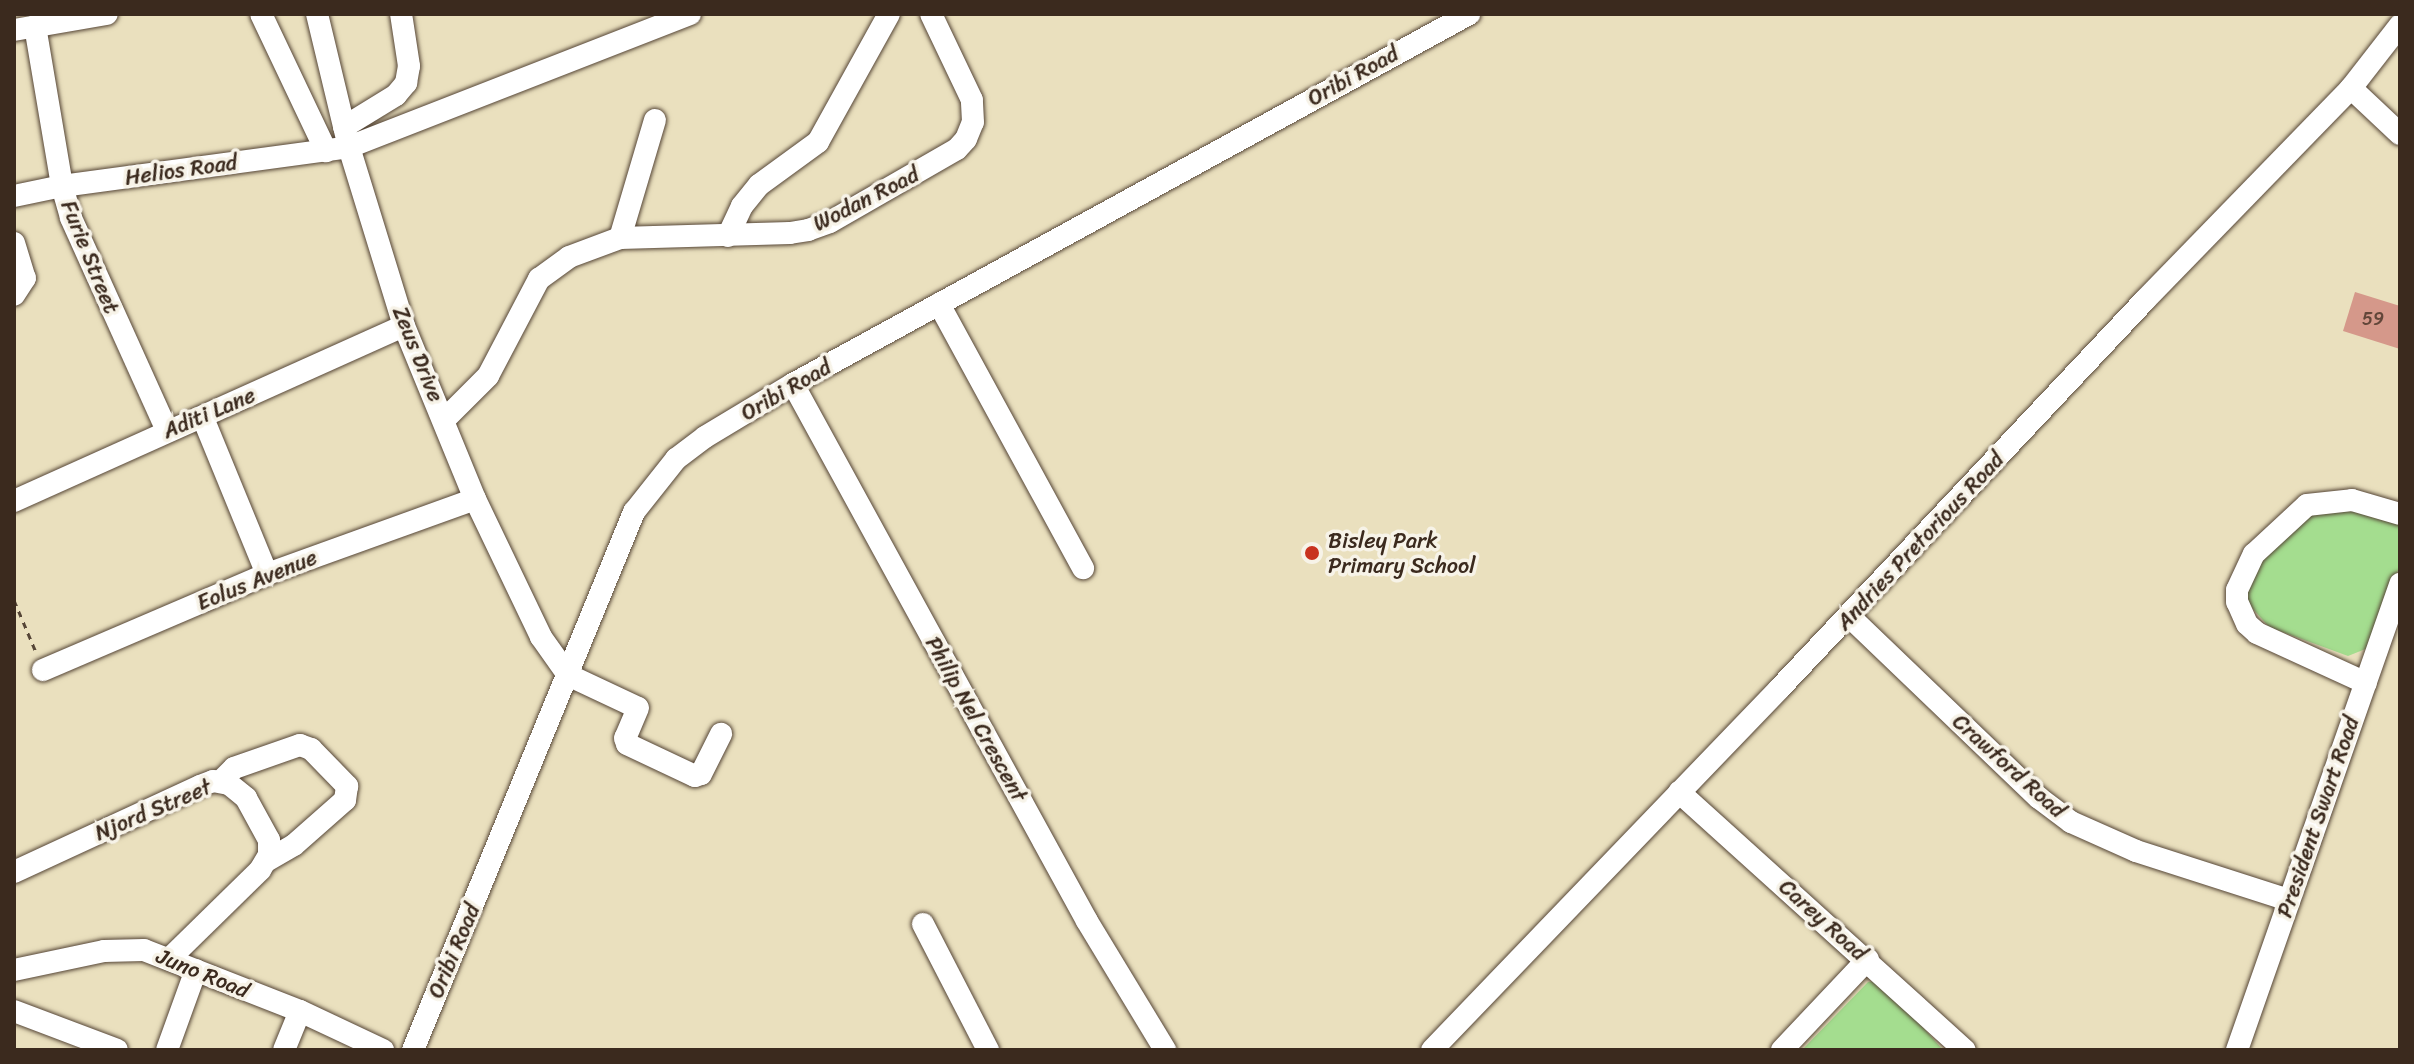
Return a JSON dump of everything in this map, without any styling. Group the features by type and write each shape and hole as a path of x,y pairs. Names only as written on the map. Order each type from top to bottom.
{"street":[{"path":"24,28 107,14"},
{"path":"261,14 326,151"},
{"name":"Zeus Drive","path":"317,14 347,137 404,326 445,419 475,499 541,637 568,675"},
{"path":"347,137 406,83 409,66 401,14"},
{"path":"347,137 690,14"},
{"path":"728,236 742,206 759,185 818,142 889,14"},
{"name":"Wodan Road","path":"445,419 488,376 539,279 569,257 620,238 790,233 830,222 944,158 966,139 973,122 972,100 931,14"},
{"name":"Oribi Road","path":"413,1050 615,554 646,492 676,459 705,437 793,384 1469,14"},
{"name":"Andries Pretorious Road","path":"1432,1050 1849,616 2145,300 2351,88 2400,25"},
{"name":"Furie Street","path":"24,28 62,186 84,251 167,431"},
{"path":"2351,88 2400,134"},
{"path":"620,238 655,120"},
{"name":"Helios Road","path":"14,196 62,186 326,151 347,137"},
{"path":"14,243 25,278 14,295"},
{"path":"939,304 1083,568"},
{"name":"Aditi Lane","path":"14,501 404,326"},
{"name":"Philip Nel Crescent","path":"793,384 1087,921 1165,1050"},
{"path":"203,418 267,574"},
{"name":"Eolus Avenue","path":"43,670 267,574 475,499"},
{"path":"2366,683 2257,633 2247,624 2237,602 2237,590 2254,554 2307,505 2352,500 2400,514"},
{"name":"President Swart Road","path":"2237,1050 2400,584"},
{"name":"Crawford Road","path":"1849,616 2039,798 2071,822 2136,851 2289,900"},
{"path":"568,675 638,708 625,738 627,744 695,776 701,774 721,734"},
{"path":"169,959 267,850 294,845 345,800 347,786 311,749 300,745 234,768 221,781"},
{"name":"Njord Street","path":"14,872 200,786 221,781 246,798 267,850"},
{"name":"Carey Road","path":"1679,792 1868,959 1965,1050"},
{"path":"923,924 988,1050"},
{"name":"Juno Road","path":"14,970 126,948 144,950 300,1011 383,1050"},
{"path":"1782,1050 1868,959"},
{"path":"167,1050 196,970"},
{"path":"14,1011 117,1050"},
{"path":"284,1050 300,1011"}],"path":[{"path":"14,600 43,670"}],"green space":[{"path":"2341,502 2400,519 2400,565 2368,648 2348,656 2269,627 2246,601 2245,582 2257,562 2308,509"},
{"path":"1881,980 1943,1050 1802,1050 1868,982"}],"building":[{"path":"2355,292 2400,306 2400,349 2343,331"}],"place":[{"name":"Bisley Park Primary School","path":"1312,553"}]}
